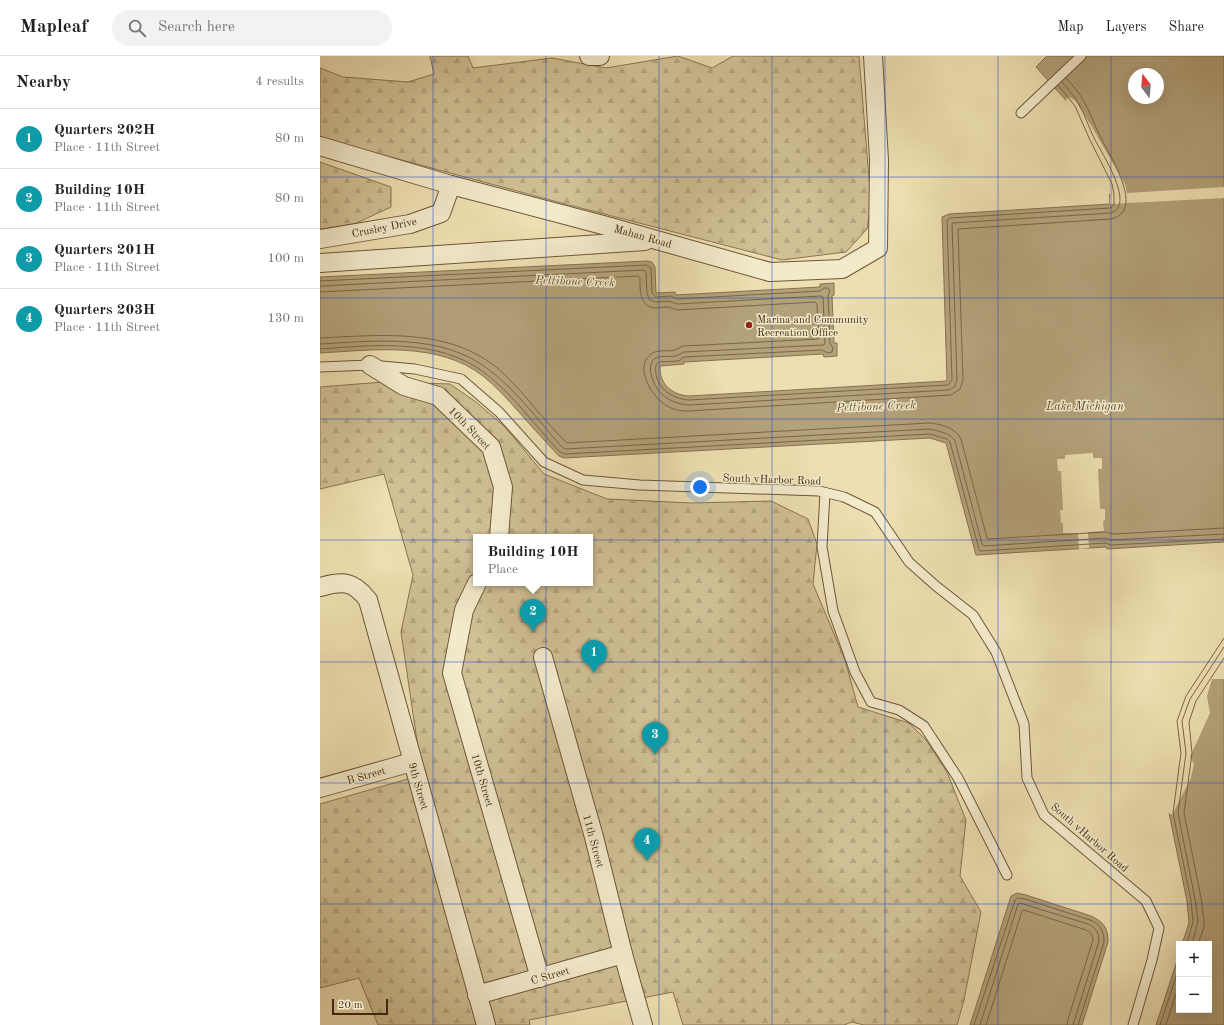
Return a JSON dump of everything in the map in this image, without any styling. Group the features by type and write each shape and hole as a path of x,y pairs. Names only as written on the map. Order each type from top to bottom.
{"street":[{"path":"589,56 600,56"},
{"name":"Mahan Road","path":"320,146 451,185 658,240 770,272 842,269 878,248 879,160 873,56"},
{"name":"Crusley Drive","path":"320,239 410,224 441,213 451,185"},
{"path":"320,263 658,240"},
{"name":"10th Street","path":"370,365 404,386 438,396 491,447 503,487 499,534"},
{"name":"9th Street","path":"320,587 334,583 347,583 360,590 368,600 486,1025"},
{"name":"10th Street","path":"476,586 464,610 452,673 540,978"},
{"name":"11th Street","path":"544,658 594,837 623,954 643,1025"},
{"name":"B Street","path":"320,788 412,762"},
{"name":"C Street","path":"477,995 623,954"}],"lane":[{"path":"1021,113 1081,56"},
{"name":"South vHarbor Road","path":"320,367 370,365 415,369 461,379 499,412 544,462 584,480 640,486 819,491 844,497 875,512 909,562 972,615 996,652 1024,724 1027,778 1044,815 1146,901 1159,928 1152,960 1133,1025"},
{"path":"825,493 822,547 833,612 855,672 871,702 899,710 924,726 958,778 1007,875"}],"green space":[{"path":"430,56 468,56 473,68 552,58 606,68 678,56 712,68 733,56 859,56 871,203 867,229 846,252 782,260 320,138 320,68 343,77 408,82 434,74"},
{"path":"320,162 391,187 391,207 348,227 320,231"},
{"path":"383,382 450,384 476,402 505,427 544,474 607,499 692,503 771,501 808,519 817,544 813,584 845,660 858,707 909,723 926,740 947,772 966,820 960,876 981,912 964,1000 957,1025 864,1025 852,1022 844,1025 683,1025 673,992 529,1020 530,1025 378,1025 359,978 320,988 320,804 422,775 401,632 413,575 384,474 320,489 320,387"}],"water":[{"name":"Lake Michigan","path":"1047,56 1224,56 1224,542 976,555 946,443 930,438 564,458 559,456 506,397 483,376 465,365 446,357 404,350 362,350 320,353 320,277 647,261 652,262 655,267 656,293 675,292 676,295 820,287 820,284 834,283 834,295 832,296 834,343 837,343 837,356 824,357 823,354 684,362 684,364 660,366 660,372 664,383 672,391 677,393 689,396 947,381 942,217 949,214 1110,204 1109,185 1071,108 1036,67"},
{"path":"1224,631 1224,1025 1156,1025 1176,964 1176,1013 1212,1013 1212,941 1183,941 1189,923 1187,901 1169,813"},
{"path":"1017,893 1091,916 1102,923 1106,929 1108,942 1082,1025 970,1025 1011,896"}],"pier":[{"path":"1069,97 1075,100 1092,127 1125,184 1127,193 1224,187 1224,198 1110,204 1110,194 1108,194 1107,186 1064,101"},
{"path":"1093,453 1093,458 1102,458 1102,469 1098,469 1100,509 1105,509 1105,520 1103,521 1104,531 1088,532 1089,548 1079,549 1078,533 1063,533 1063,523 1061,523 1060,510 1063,510 1061,471 1058,471 1057,459 1065,459 1065,455"},
{"path":"1224,629 1224,679 1212,679 1207,696 1210,713 1190,757 1194,764 1191,778 1172,815 1167,812 1175,753 1171,720 1180,694"}],"place":[{"name":"Marina and Community Recreation Office","path":"749,325"},
{"name":"Building 10H","path":"533,632"},
{"name":"Quarters 202H","path":"594,673"},
{"name":"Quarters 201H","path":"655,755"},
{"name":"Quarters 203H","path":"647,861"}],"water label":[{"name":"Pettibone Creek","path":"575,281"},
{"name":"Pettibone Creek","path":"876,406"}]}
